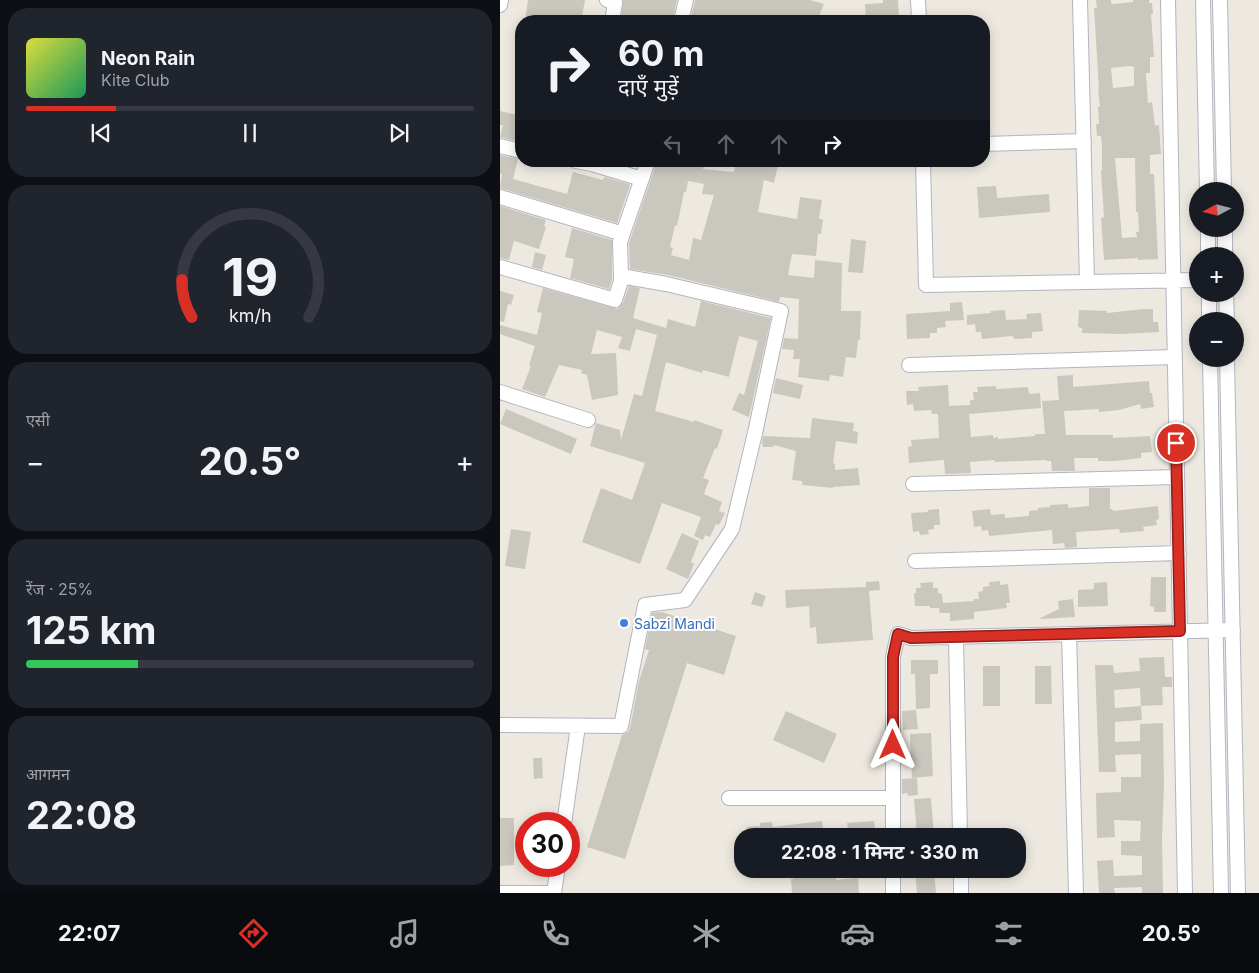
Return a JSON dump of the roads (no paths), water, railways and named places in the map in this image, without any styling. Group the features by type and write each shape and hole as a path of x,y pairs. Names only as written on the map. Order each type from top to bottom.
{"street":[{"path":"500,5 501,0"},
{"path":"607,0 615,3 613,15"},
{"path":"683,15 686,0"},
{"path":"918,0 919,15"},
{"path":"1080,0 1088,282"},
{"path":"1168,0 1185,893"},
{"path":"1203,0 1207,182"},
{"path":"1220,0 1224,182"},
{"path":"990,144 1084,141"},
{"path":"500,146 515,149"},
{"path":"604,167 642,179"},
{"path":"500,267 615,300 621,281 620,242 646,167"},
{"path":"923,167 926,285 1189,280"},
{"path":"500,197 620,233 623,232"},
{"path":"500,725 621,726 645,605 685,600 732,529 781,311 666,284 621,276"},
{"path":"909,365 1175,357"},
{"path":"1210,367 1221,893"},
{"path":"1227,367 1238,893"},
{"path":"500,392 588,420"},
{"path":"913,484 1177,477"},
{"path":"915,561 1178,553"},
{"path":"893,828 893,657 898,634 911,638 1233,630"},
{"path":"1069,634 1076,893"},
{"path":"956,637 960,828"},
{"path":"566,812 578,726"},
{"path":"729,798 893,798"},
{"path":"500,893 554,893 556,877"},
{"path":"893,878 893,893"},
{"path":"961,878 961,893"}],"place":[{"name":"Sabzi Mandi","path":"624,623"}]}
